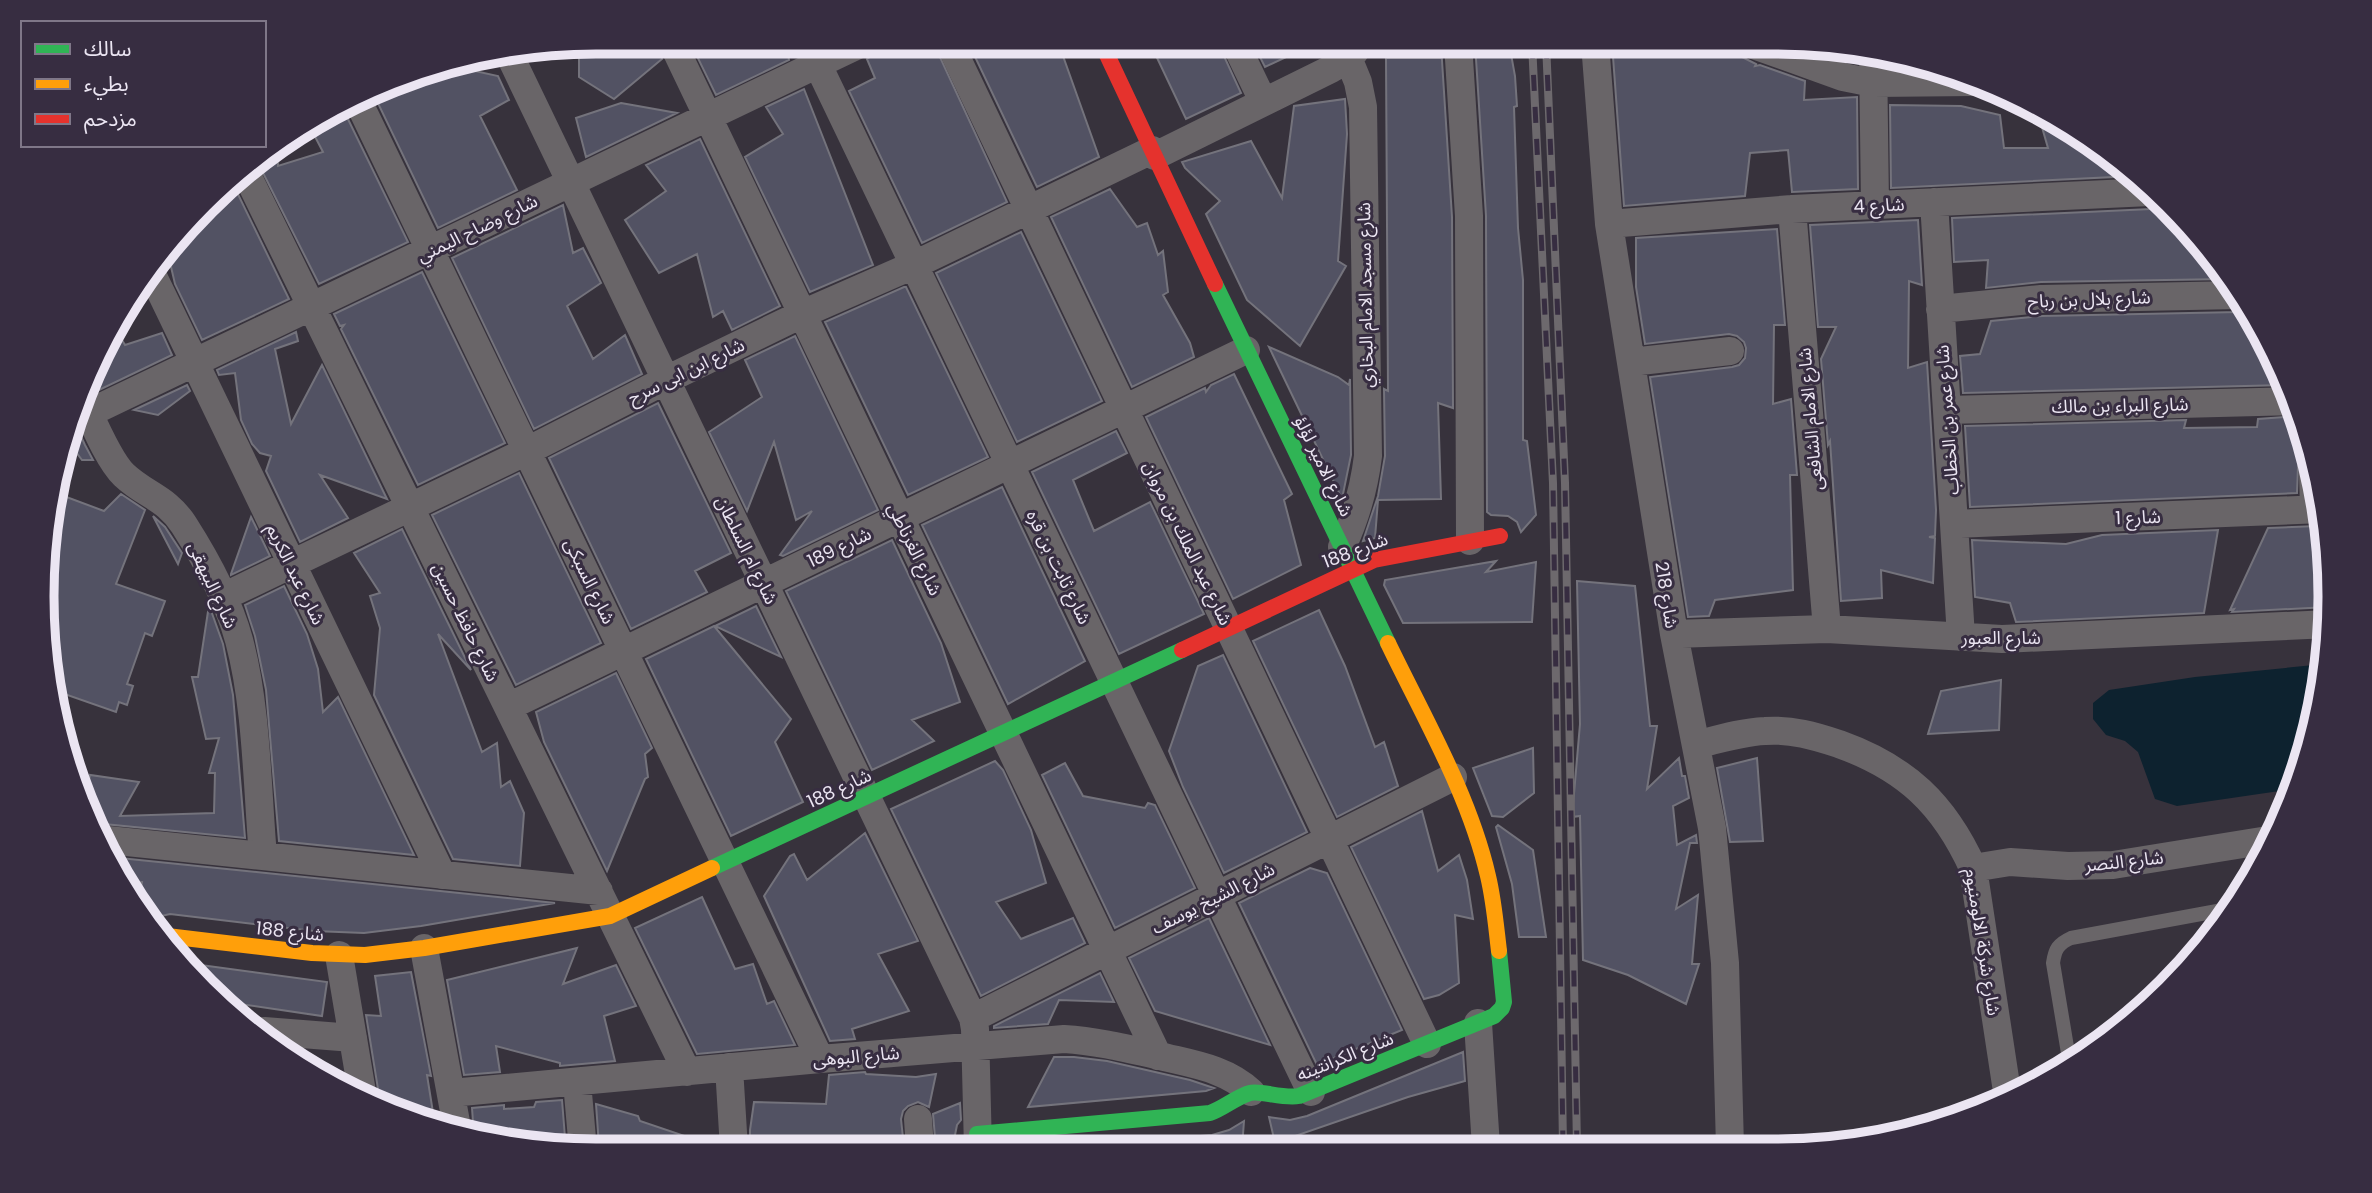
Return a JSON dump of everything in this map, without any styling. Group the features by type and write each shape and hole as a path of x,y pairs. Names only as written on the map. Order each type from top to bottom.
{"street":[{"name":"شارع الغرناطي","path":"678,54 1158,1056"},
{"name":"شارع وضاح اليمني","path":"91,403 194,363 708,117 810,54"},
{"name":"شارع ثابت بن قره","path":"812,54 1311,1093"},
{"name":"شارع عبد الملك بن مروان","path":"955,54 1427,1044"},
{"name":"شارع الامير لؤلؤ","path":"1106,54 1453,777 1476,835 1490,886 1498,935 1503,996"},
{"path":"1240,54 1263,101"},
{"name":"شارع ابن ابى سرح","path":"223,597 803,314 914,265 1331,69 1345,54"},
{"name":"شارع مسجد الامام البخاري","path":"1347,558 1364,488 1367,456 1363,107 1352,54"},
{"path":"1459,54 1469,216 1470,541"},
{"name":"شارع 218","path":"1596,54 1609,224 1674,634 1712,828 1725,962 1730,1139"},
{"path":"1779,54 1843,77 1873,83 1947,82"},
{"name":"شارع ام السلطان","path":"513,61 866,796 974,1032"},
{"path":"1873,64 1875,205"},
{"name":"شارع السبكى","path":"361,108 820,1059"},
{"name":"شارع حافظ حسين","path":"249,180 687,1072"},
{"name":"شارع 4","path":"1609,224 1793,209 2137,193"},
{"name":"شارع عمر بن الخطاب","path":"1934,202 1961,637"},
{"name":"شارع الامام الشافعى","path":"1793,209 1828,629"},
{"name":"شارع عبد الكريم","path":"155,281 442,875"},
{"name":"شارع بلال بن رباح","path":"1940,309 2042,299 2226,295"},
{"name":"شارع 189","path":"508,707 1246,350"},
{"path":"1631,362 1730,351"},
{"name":"شارع البراء بن مالك","path":"1947,410 2281,401"},
{"name":"شارع البيهقى","path":"88,410 124,475 175,512 223,597 238,639 246,674 263,856"},
{"name":"شارع 1","path":"1954,524 2310,509"},
{"name":"شارع 188","path":"174,937 339,955 365,955 424,948 604,904 725,862 1228,627 1347,558 1374,560 1500,536"},
{"name":"شارع العبور","path":"1674,634 1828,629 2002,639 2317,625"},
{"name":"شارع شركة الالومنيوم","path":"1696,745 1745,733 1780,730 1815,736 1881,762 1906,777 1927,796 1946,818 1973,868 2006,1087"},
{"name":"شارع الشيخ يوسف","path":"974,1032 1108,950 1453,777"},
{"path":"112,840 442,875 604,904"},
{"name":"شارع النصر","path":"1973,868 2010,862 2068,866 2113,865 2259,841"},
{"path":"424,948 456,1120"},
{"path":"339,955 361,1085"},
{"name":"شارع الكرانتينه","path":"1251,1092 1287,1098 1311,1093 1499,1013 1504,1002 1503,996"},
{"path":"1478,1023 1485,1139"},
{"path":"273,1032 353,1038"},
{"path":"974,1032 977,1139"},
{"name":"شارع البوهى","path":"451,1093 820,1059 974,1032 1086,1040 1217,1070 1231,1076 1251,1092"},
{"path":"729,1067 733,1139"},
{"path":"577,1082 582,1139"},
{"path":"994,1139 1210,1113 1251,1092"},
{"path":"918,1119 919,1139"}],"lane":[{"path":"2068,1053 2053,963 2055,951 2061,943 2071,938 2217,911"}],"water":[{"path":"2313,665 2299,737 2281,791 2177,806 2155,799 2138,752 2125,741 2106,735 2093,719 2093,703 2109,690 2195,677"}],"building":[{"path":"579,54 660,54 662,59 614,99 579,77"},
{"path":"696,54 788,54 789,60 716,95"},
{"path":"874,54 939,54 1007,202 922,243 849,91 875,78 867,59"},
{"path":"974,54 1062,54 1099,157 1037,187"},
{"path":"1155,54 1223,54 1241,93 1186,119"},
{"path":"1258,54 1293,54 1265,67"},
{"path":"1442,54 1452,217 1453,408 1438,403 1441,499 1378,500 1375,538 1363,541 1378,496 1385,456 1384,389 1388,391 1386,58 1440,58"},
{"path":"1476,54 1511,54 1517,106 1514,107 1518,228 1523,280 1523,440 1527,441 1536,515 1521,532 1517,522 1508,516 1491,515 1487,512 1486,216"},
{"path":"1613,54 1736,54 1756,64 1755,66 1760,65 1805,81 1804,100 1857,97 1858,189 1792,192 1788,150 1750,153 1745,196 1624,206"},
{"path":"470,70 498,76 509,100 480,116 517,190 438,228 377,101 422,83"},
{"path":"804,89 873,265 810,292 745,157 783,134 766,107"},
{"path":"1345,99 1347,134 1338,261 1346,266 1300,346 1247,300 1206,214 1220,201 1182,162 1251,141 1282,198 1294,106"},
{"path":"621,103 677,113 586,157 576,118"},
{"path":"1890,105 1961,106 2000,115 2004,148 2048,148 2041,124 2119,177 1891,188"},
{"path":"346,116 408,242 319,284 261,170 278,158 278,166 323,152 314,134"},
{"path":"700,139 780,306 732,330 723,311 713,317 697,254 659,273 625,220 666,191 646,165"},
{"path":"1110,189 1137,227 1147,223 1158,255 1163,251 1168,292 1163,295 1190,343 1194,357 1132,387 1051,217"},
{"path":"237,191 289,299 202,340 175,284 170,262 213,213"},
{"path":"563,205 573,253 583,248 601,283 567,306 593,359 625,335 642,374 534,429 452,258"},
{"path":"2153,208 2159,213 2183,239 2215,279 2041,282 1986,288 1988,260 1954,262 1952,218"},
{"path":"1918,220 1922,285 1909,281 1908,368 1927,362 1936,510 1935,536 1929,537 1935,538 1933,583 1881,570 1882,598 1841,601 1830,441 1828,445 1821,359 1836,327 1818,327 1810,225"},
{"path":"1777,229 1785,325 1774,325 1773,404 1791,399 1797,475 1790,475 1793,590 1715,600 1709,616 1688,617 1650,377 1739,365 1745,358 1746,348 1737,336 1729,334 1645,344 1636,287 1636,238"},
{"path":"1021,232 1102,401 1017,442 936,273"},
{"path":"422,272 505,443 418,485 341,329 344,325 340,326 334,314"},
{"path":"904,287 988,457 908,495 825,322"},
{"path":"2237,312 2274,385 1963,393 1960,356 1980,354 1991,321 2042,316"},
{"path":"296,332 298,341 275,349 291,424 322,365 387,499 320,475 348,518 300,542 266,471 271,456 260,453 252,444 241,420 235,373 219,375 217,370"},
{"path":"162,333 172,355 97,391 120,337 125,345"},
{"path":"795,336 878,510 783,556 780,555 812,511 796,520 774,442 747,511 709,432 762,397 745,360"},
{"path":"1269,347 1338,377 1349,385 1350,379 1351,455 1342,499"},
{"path":"1234,374 1292,494 1284,500 1301,565 1233,599 1146,417 1205,388 1206,392 1211,385"},
{"path":"187,385 190,391 158,415 134,410"},
{"path":"658,403 731,553 695,571 707,592 631,629 549,458"},
{"path":"2287,417 2301,463 2298,466 2297,493 1970,507 1965,426 2186,420 2184,428 2257,427 2258,419"},
{"path":"1116,431 1127,453 1073,480 1094,531 1150,502 1204,614 1119,654 1032,472"},
{"path":"80,433 93,460 82,460 75,450"},
{"path":"519,473 601,643 516,685 432,515"},
{"path":"1002,487 1085,661 1008,704 922,525"},
{"path":"121,494 145,510 116,584 165,601 152,636 145,633 127,684 133,686 127,705 119,702 116,712 64,694 55,632 54,596 55,561 64,496 104,511"},
{"path":"153,516 165,527 182,553 178,564"},
{"path":"251,517 270,556 231,575 231,574"},
{"path":"2313,526 2318,608 2230,610 2268,528"},
{"path":"402,529 471,670 438,634 482,752 497,743 501,787 510,781 524,813 520,866 453,859 374,695 380,628 370,596 380,593 354,553"},
{"path":"2218,530 2204,613 2016,622 2010,603 1975,597 1972,540 2066,544 2102,535"},
{"path":"892,540 941,643 960,702 912,720 934,741 872,770 786,591"},
{"path":"1496,561 1486,572 1536,562 1532,622 1403,623 1384,585 1385,580"},
{"path":"1577,581 1635,586 1650,726 1657,726 1647,789 1679,758 1682,776 1685,776 1689,798 1673,806 1677,845 1696,835 1697,843 1690,843 1676,909 1698,895 1692,964 1699,964 1686,1004 1628,975 1583,960 1580,816 1572,817 1580,724"},
{"path":"284,586 307,634 318,669 323,712 338,697 414,855 279,841 266,690 255,636 245,605"},
{"path":"209,605 223,644 233,695 245,838 105,824 88,785 90,775 139,782 120,816 214,813 215,773 209,773 219,738 206,739 192,677 198,677"},
{"path":"756,606 781,657 715,626"},
{"path":"1319,610 1345,666 1375,747 1384,742 1398,786 1337,817 1253,641"},
{"path":"714,626 791,719 775,742 803,802 731,836 646,659"},
{"path":"1223,655 1307,832 1224,873 1169,751 1198,666"},
{"path":"616,673 652,748 645,754 648,777 607,871 544,742 536,712"},
{"path":"2001,680 1999,730 1928,734 1941,691"},
{"path":"1533,748 1534,793 1503,817 1492,816 1473,768"},
{"path":"1757,758 1763,841 1730,842 1717,768"},
{"path":"995,761 1003,770 1031,830 1046,883 996,902 1021,939 1073,918 1085,943 981,996 891,809"},
{"path":"1065,763 1083,796 1145,808 1148,803 1155,805 1195,888 1115,928 1042,775"},
{"path":"1422,811 1438,871 1459,855 1467,880 1473,919 1455,915 1459,983 1439,995 1424,999 1351,847"},
{"path":"1498,825 1533,850 1546,937 1519,937 1512,884 1496,827"},
{"path":"865,833 918,941 878,954 909,1011 852,1029 855,1039 830,1041 764,896 790,856 794,854 807,880"},
{"path":"122,858 555,903 364,933 314,931 170,914 159,917 141,890 142,882 136,882"},
{"path":"1310,868 1327,873 1402,1030 1317,1065 1239,903"},
{"path":"702,897 735,969 753,964 767,1004 774,1001 795,1045 697,1054 635,928"},
{"path":"1209,918 1270,1045 1155,1011 1129,958"},
{"path":"577,948 563,984 616,965 636,1006 604,1016 615,1061 560,1066 560,1063 496,1046 500,1072 464,1075 447,980"},
{"path":"199,965 327,982 322,1016 240,1004"},
{"path":"411,972 431,1076 427,1075 433,1113 379,1092 366,1015 381,1016 375,976"},
{"path":"1100,973 1114,1002 1059,1000 1048,1024 994,1028 994,1026"},
{"path":"1463,1052 1465,1081 1408,1097 1287,1139 1274,1139 1269,1117 1290,1120 1307,1116"},
{"path":"1054,1057 1107,1061 1214,1088 1206,1091 1028,1107"},
{"path":"865,1072 916,1077 936,1074 929,1107 918,1102 903,1111 903,1138 900,1139 750,1139 754,1102 826,1104 829,1075"},
{"path":"562,1100 565,1138 473,1124 472,1108 504,1105 504,1109 534,1107 536,1102"},
{"path":"960,1103 961,1120 957,1125 957,1139 935,1139 933,1114"},
{"path":"596,1104 638,1116 640,1121 693,1139 598,1139"},
{"path":"1244,1121 1243,1139 1165,1139 1212,1135 1229,1130"}],"railway":[{"path":"1533,54 1553,483 1563,1139"},
{"path":"1546,54 1565,483 1577,1139"}],"traffic: fast":[{"path":"1215,284 1388,643"},
{"path":"712,868 1182,650"},
{"path":"977,1134 1210,1113 1254,1092 1299,1096 1494,1016 1504,1002 1499,951"}],"traffic: slow":[{"path":"1388,643 1458,786 1480,846 1490,885 1499,951"},
{"path":"174,937 312,953 365,955 424,948 610,916 712,868"}],"traffic: jam":[{"path":"1107,54 1215,284"},
{"path":"1182,650 1374,560 1500,536"}]}
